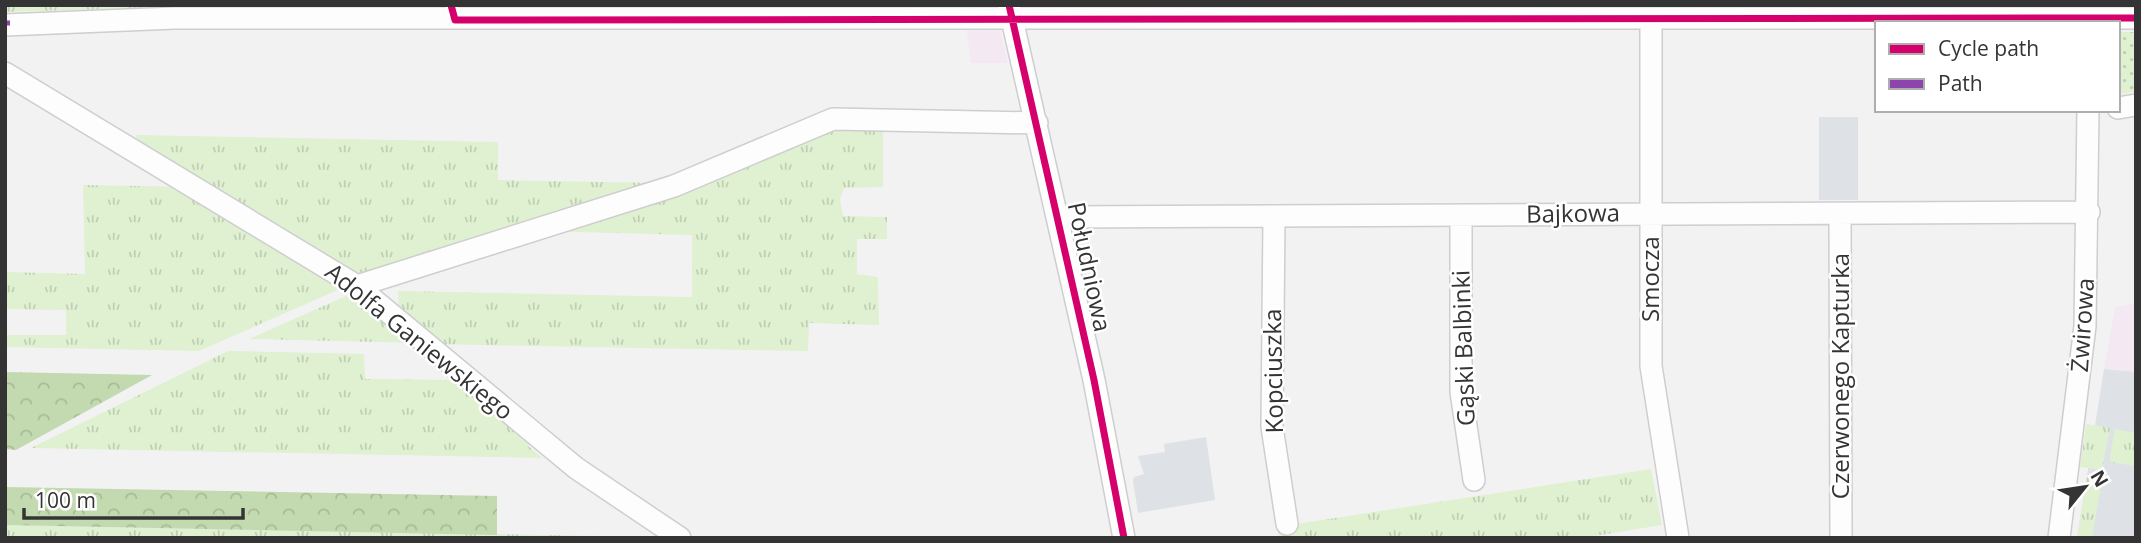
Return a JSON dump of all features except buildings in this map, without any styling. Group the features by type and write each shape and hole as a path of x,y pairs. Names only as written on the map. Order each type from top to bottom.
{"street":[{"path":"8,24 175,18 634,12 2088,20 2136,18"},
{"name":"Południowa","path":"1011,12 1058,217 1124,538"},
{"name":"Smocza","path":"1651,18 1651,366 1678,538"},
{"name":"Adolfa Ganiewskiego","path":"5,73 357,286 566,460 680,538"},
{"name":"Żwirowa","path":"2059,538 2085,326 2092,112"},
{"path":"357,286 674,186 832,119 1037,123"},
{"name":"Bajkowa","path":"1058,217 1461,216 1650,212 2088,212"},
{"name":"Czerwonego Kapturka","path":"1840,214 1841,538"},
{"name":"Gąski Balbinki","path":"1461,216 1461,392 1474,480"},
{"name":"Kopciuszka","path":"1274,217 1272,427 1287,524"}],"shaded area":[{"path":"966,26 995,26 1000,29 1008,63 971,63"},
{"path":"1819,117 1858,117 1858,200 1819,200"},
{"path":"2136,303 2136,372 2104,369 2115,307"},
{"path":"2104,369 2136,372 2136,538 2077,538"},
{"path":"1206,437 1215,500 1138,513 1133,481 1134,477 1144,474 1138,456 1165,452 1164,444"}],"green space":[{"path":"5,5 233,5 5,12"},
{"path":"993,5 994,6 636,7"},
{"path":"2120,32 2136,32 2136,92 2120,94"},
{"path":"834,124 883,125 883,187 844,188 840,199 843,216 887,217 887,239 857,239 857,274 878,277 879,325 809,323 808,351 433,344 399,315 398,291 692,297 692,235 537,231"},
{"path":"136,135 498,142 498,180 660,183 360,280 139,151"},
{"path":"83,185 190,187 349,285 199,351 5,347 5,335 66,335 66,310 5,309 5,272 85,274"},
{"path":"355,292 419,343 249,339"},
{"path":"228,351 364,354 365,379 463,380 535,444 527,445 542,458 31,448"},
{"path":"5,372 152,375 16,450 5,449"},
{"path":"2086,424 2110,428 2102,470 2080,467"},
{"path":"2115,429 2136,433 2136,466 2109,462"},
{"path":"1651,469 1662,525 1582,538 1279,538 1277,527"},
{"path":"2087,475 2100,475 2102,479 2092,538 2077,538"},
{"path":"5,487 497,496 497,535 5,525"},
{"path":"5,525 653,537 654,538 5,538"}],"marked path":[{"path":"5,23 10,23"}],"cycle path":[{"path":"451,5 455,20 2136,18"},
{"path":"1009,5 1094,380 1124,538"}]}
